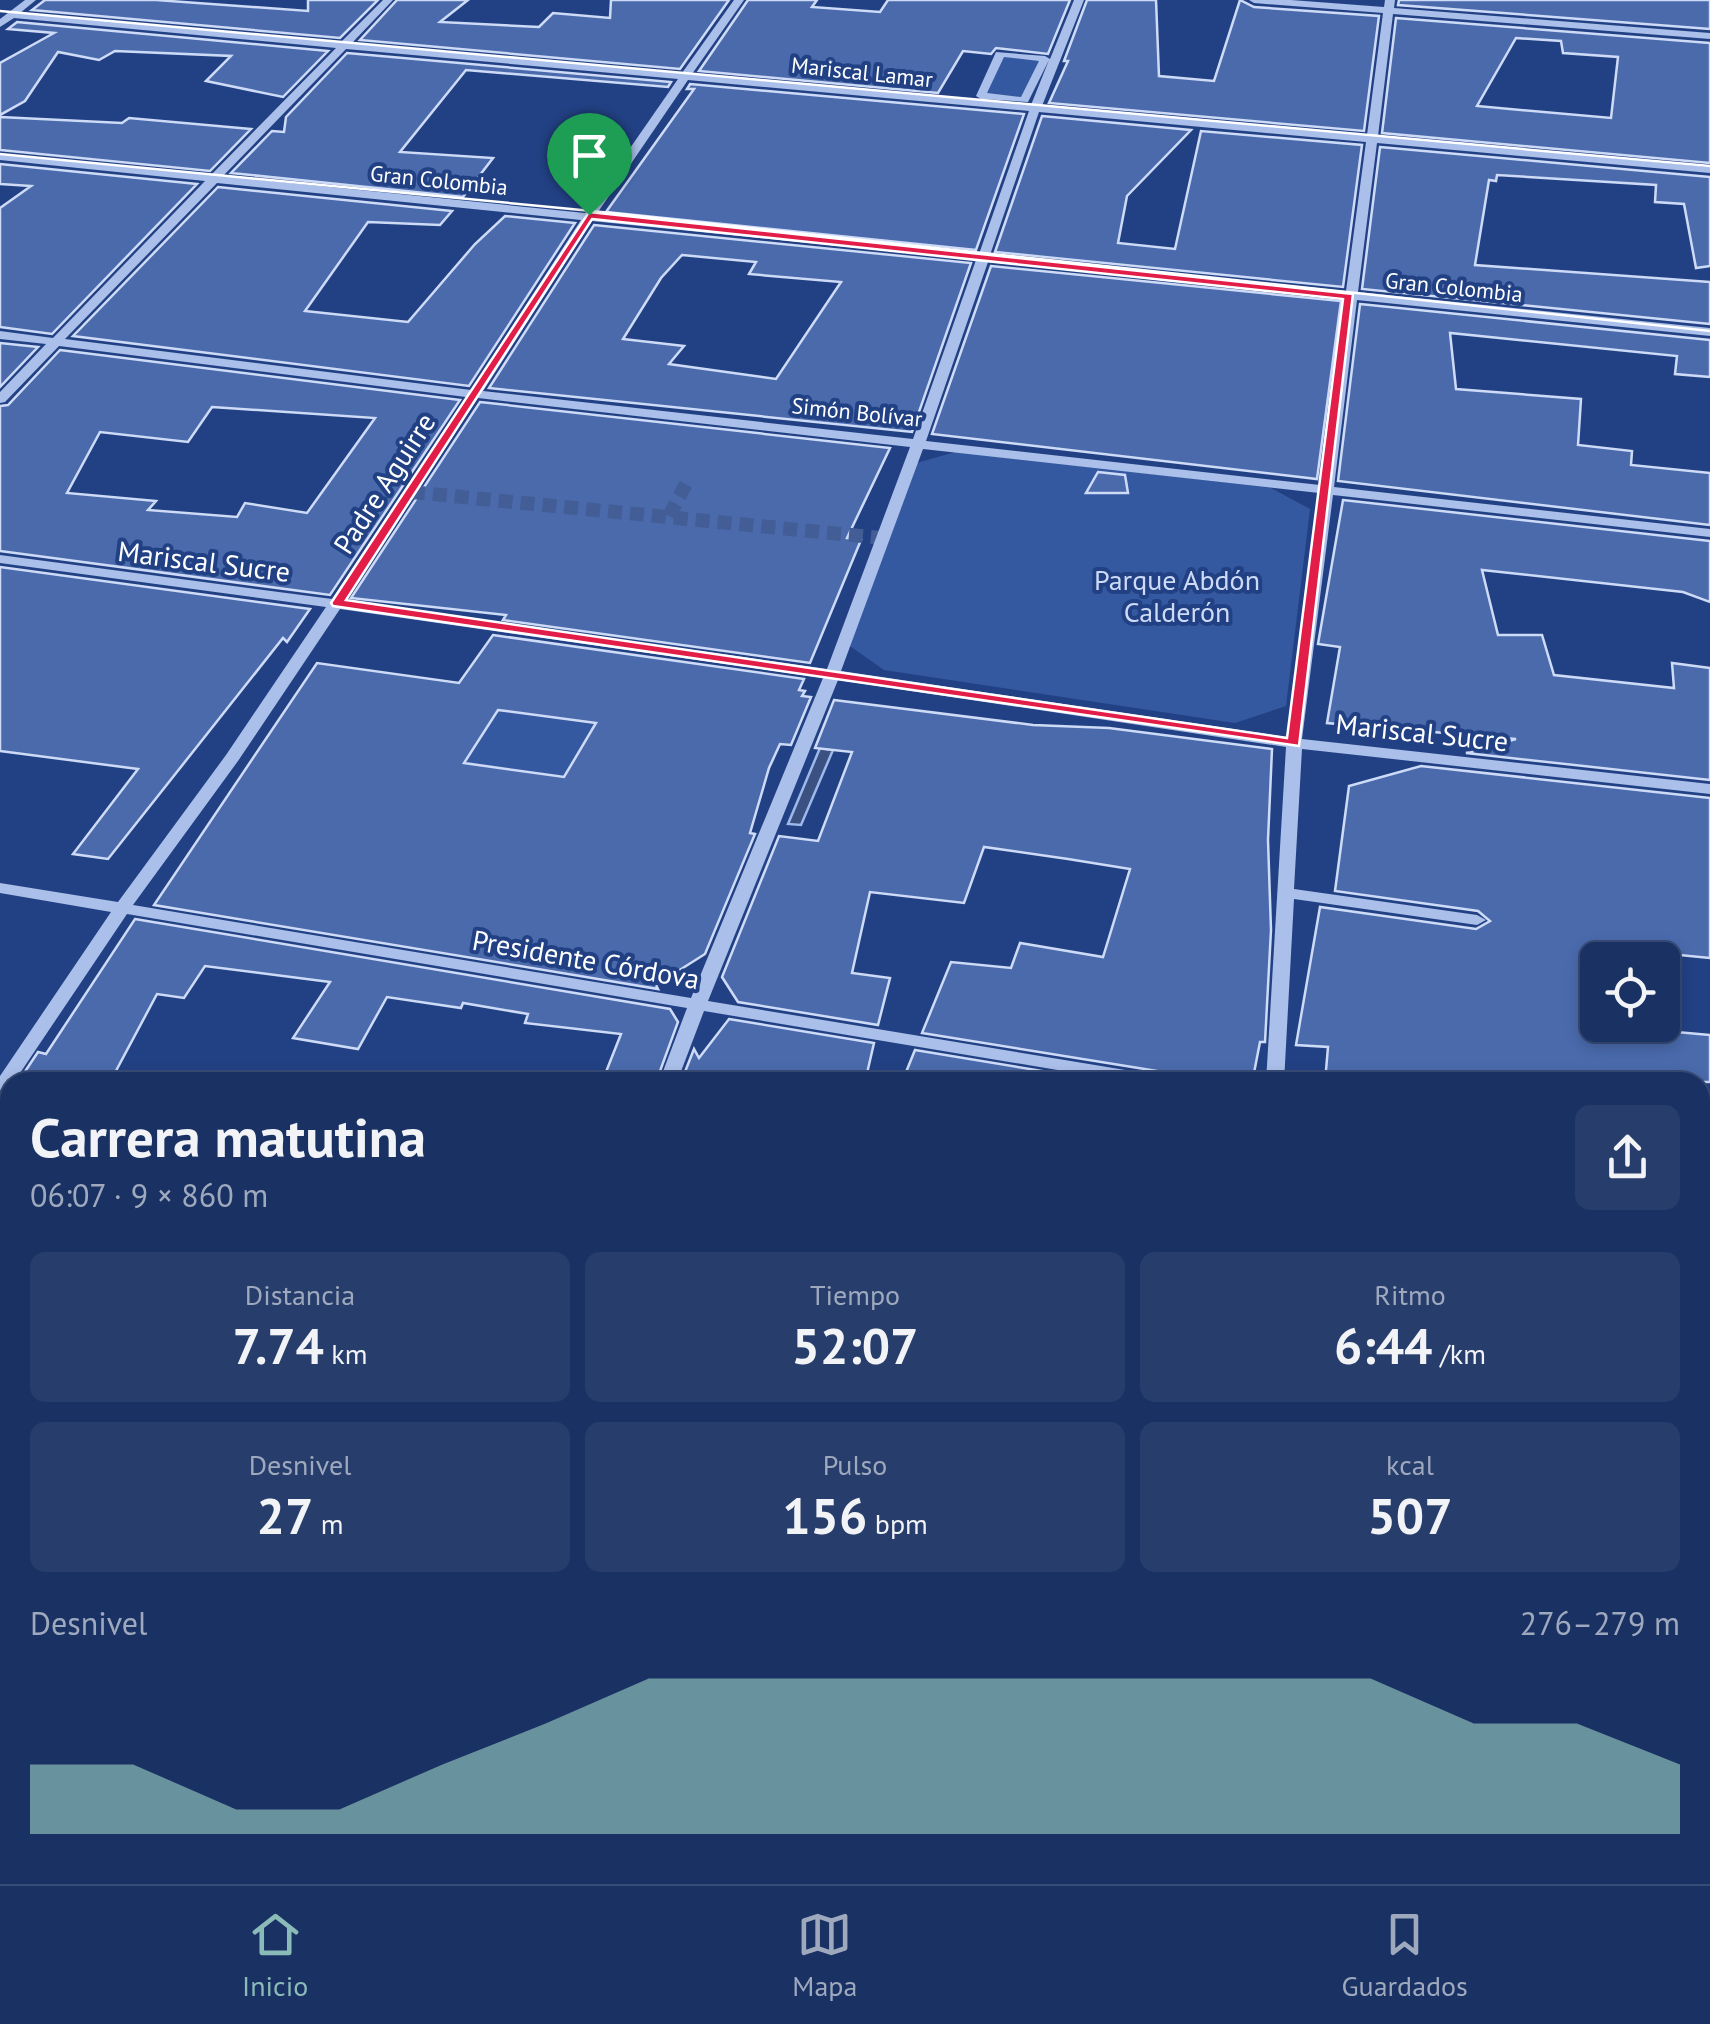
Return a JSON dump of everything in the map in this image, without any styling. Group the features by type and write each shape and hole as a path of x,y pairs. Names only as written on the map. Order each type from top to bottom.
{"street":[{"path":"0,24 31,0"},
{"path":"0,398 388,0"},
{"name":"Padre Aguirre","path":"12,1072 122,907 232,758 338,603 589,215 683,75 740,0"},
{"path":"672,1072 831,675 1079,0"},
{"path":"1254,0 1390,5 1710,36"},
{"path":"1277,1072 1294,743 1349,296 1374,142 1390,5"},
{"name":"Mariscal Lamar","path":"11,15 1710,170"},
{"path":"1000,54 1045,59 1024,100 982,96 1000,54"},
{"name":"Gran Colombia","path":"0,156 1710,332"},
{"name":"Simón Bolívar","path":"0,335 474,394 1710,532"},
{"name":"Mariscal Sucre","path":"0,560 338,603 1294,743 1710,788"},
{"name":"Presidente Córdova","path":"0,888 1101,1072"},
{"path":"1286,893 1477,920"}],"green space":[{"path":"1000,54 1045,59 1024,100 981,96"},
{"name":"Parque Abdón Calderón","path":"959,451 1271,488 1310,509 1286,706 1235,723 884,670 847,644 913,464"},
{"path":"498,710 596,723 564,777 464,763"}],"shaded area":[{"path":"820,748 833,750 801,825 788,824"}],"building":[{"path":"45,0 156,0 308,11 308,0 378,0 340,38 32,10"},
{"path":"397,0 468,0 440,22 539,27 553,13 610,18 611,0 729,0 680,69 360,40"},
{"path":"748,0 817,0 812,7 880,12 888,0 1070,0 1048,54 996,48 991,54 963,51 938,93 699,71"},
{"path":"1087,0 1156,0 1159,76 1214,81 1240,0 1254,7 1379,16 1364,131 1049,103 1068,61 1064,61"},
{"path":"1399,0 1710,0 1710,29 1398,5"},
{"path":"1396,18 1710,43 1710,163 1382,133","holes":["1516,38 1561,41 1563,53 1618,57 1611,118 1477,106"]},
{"path":"17,22 328,51 283,97 206,81 231,56 115,51 99,60 58,52 25,101 0,115 0,63 54,33 8,29"},
{"path":"347,53 671,82 668,87 466,70 400,152 493,158 463,197 231,173 272,131 284,132 286,117"},
{"path":"690,84 1024,114 976,250 606,212 694,89 687,89"},
{"path":"1042,116 1191,130 1127,196 1118,243 1175,249 1201,131 1362,145 1343,287 995,252"},
{"path":"0,117 122,123 129,118 251,129 210,171 0,150"},
{"path":"1380,147 1710,177 1710,266 1696,268 1684,204 1655,202 1656,185 1497,175 1496,181 1489,180 1475,265 1710,282 1710,324 1362,289"},
{"path":"0,164 197,184 52,334 0,327 0,208 31,186 0,184"},
{"path":"218,187 452,211 440,225 368,222 305,311 408,322 475,244 505,216 575,223 469,386 73,336"},
{"path":"594,225 971,263 912,432 489,388","holes":["682,255 756,262 749,274 841,282 776,379 669,364 684,346 623,339 661,278"]},
{"path":"991,266 1341,301 1317,479 932,434"},
{"path":"1360,304 1710,340 1710,377 1675,374 1677,356 1450,333 1456,389 1581,399 1578,445 1632,451 1631,465 1710,473 1710,525 1338,481"},
{"path":"0,343 38,347 0,387"},
{"path":"60,350 460,400 330,595 0,551 0,406 8,405","holes":["212,407 375,418 307,513 245,503 237,517 148,510 156,501 67,493 100,432 188,442"]},
{"path":"480,402 890,448 847,538 861,540 810,663 503,620 506,615 351,598"},
{"path":"1098,472 1125,475 1128,493 1086,493"},
{"path":"1343,500 1710,541 1710,602 1683,592 1482,570 1498,635 1542,635 1554,675 1674,688 1672,663 1710,668 1710,780 1466,753 1516,739 1327,723 1340,647 1318,644"},
{"path":"0,567 310,609 108,859 73,854 138,769 0,751"},
{"path":"493,635 804,679 799,690 805,691 802,696 811,697 791,745 780,744 769,768 750,833 755,834 705,954 656,985 658,989 154,905 317,663 459,683","holes":["498,710 596,723 564,777 464,763"]},
{"path":"834,700 1272,749 1268,840 1271,930 1265,1042 1260,1042 1254,1072 1163,1072 922,1033 951,962 1011,968 1020,943 1103,957 1130,869 984,847 964,903 870,892 852,973 890,978 878,1025 738,1002 722,977 779,836 818,841 852,752 815,748"},
{"path":"1421,766 1710,798 1710,958 1680,955 1680,942 1580,942 1580,1042 1680,1042 1680,1032 1710,1035 1710,1072 1326,1072 1328,1047 1296,1045 1320,907 1476,929 1490,921 1478,911 1335,891 1349,786"},
{"path":"135,919 670,1009 678,1022 660,1072 606,1072 621,1034 525,1023 528,1014 463,1003 461,1008 387,997 358,1049 293,1038 330,982 205,966 184,998 157,994 115,1072 25,1072 38,1052 46,1054"},
{"path":"729,1019 874,1043 867,1072 685,1072 694,1049 699,1058"},
{"path":"915,1050 1048,1072 906,1072"}],"tunnel":[{"path":"669,516 686,484"},
{"path":"411,492 882,538"}],"tram line":[{"path":"0,11 1710,166"},
{"path":"0,154 592,211 1710,331"}],"route":[{"path":"589,215 1349,296 1294,743 338,603 589,215"}]}
